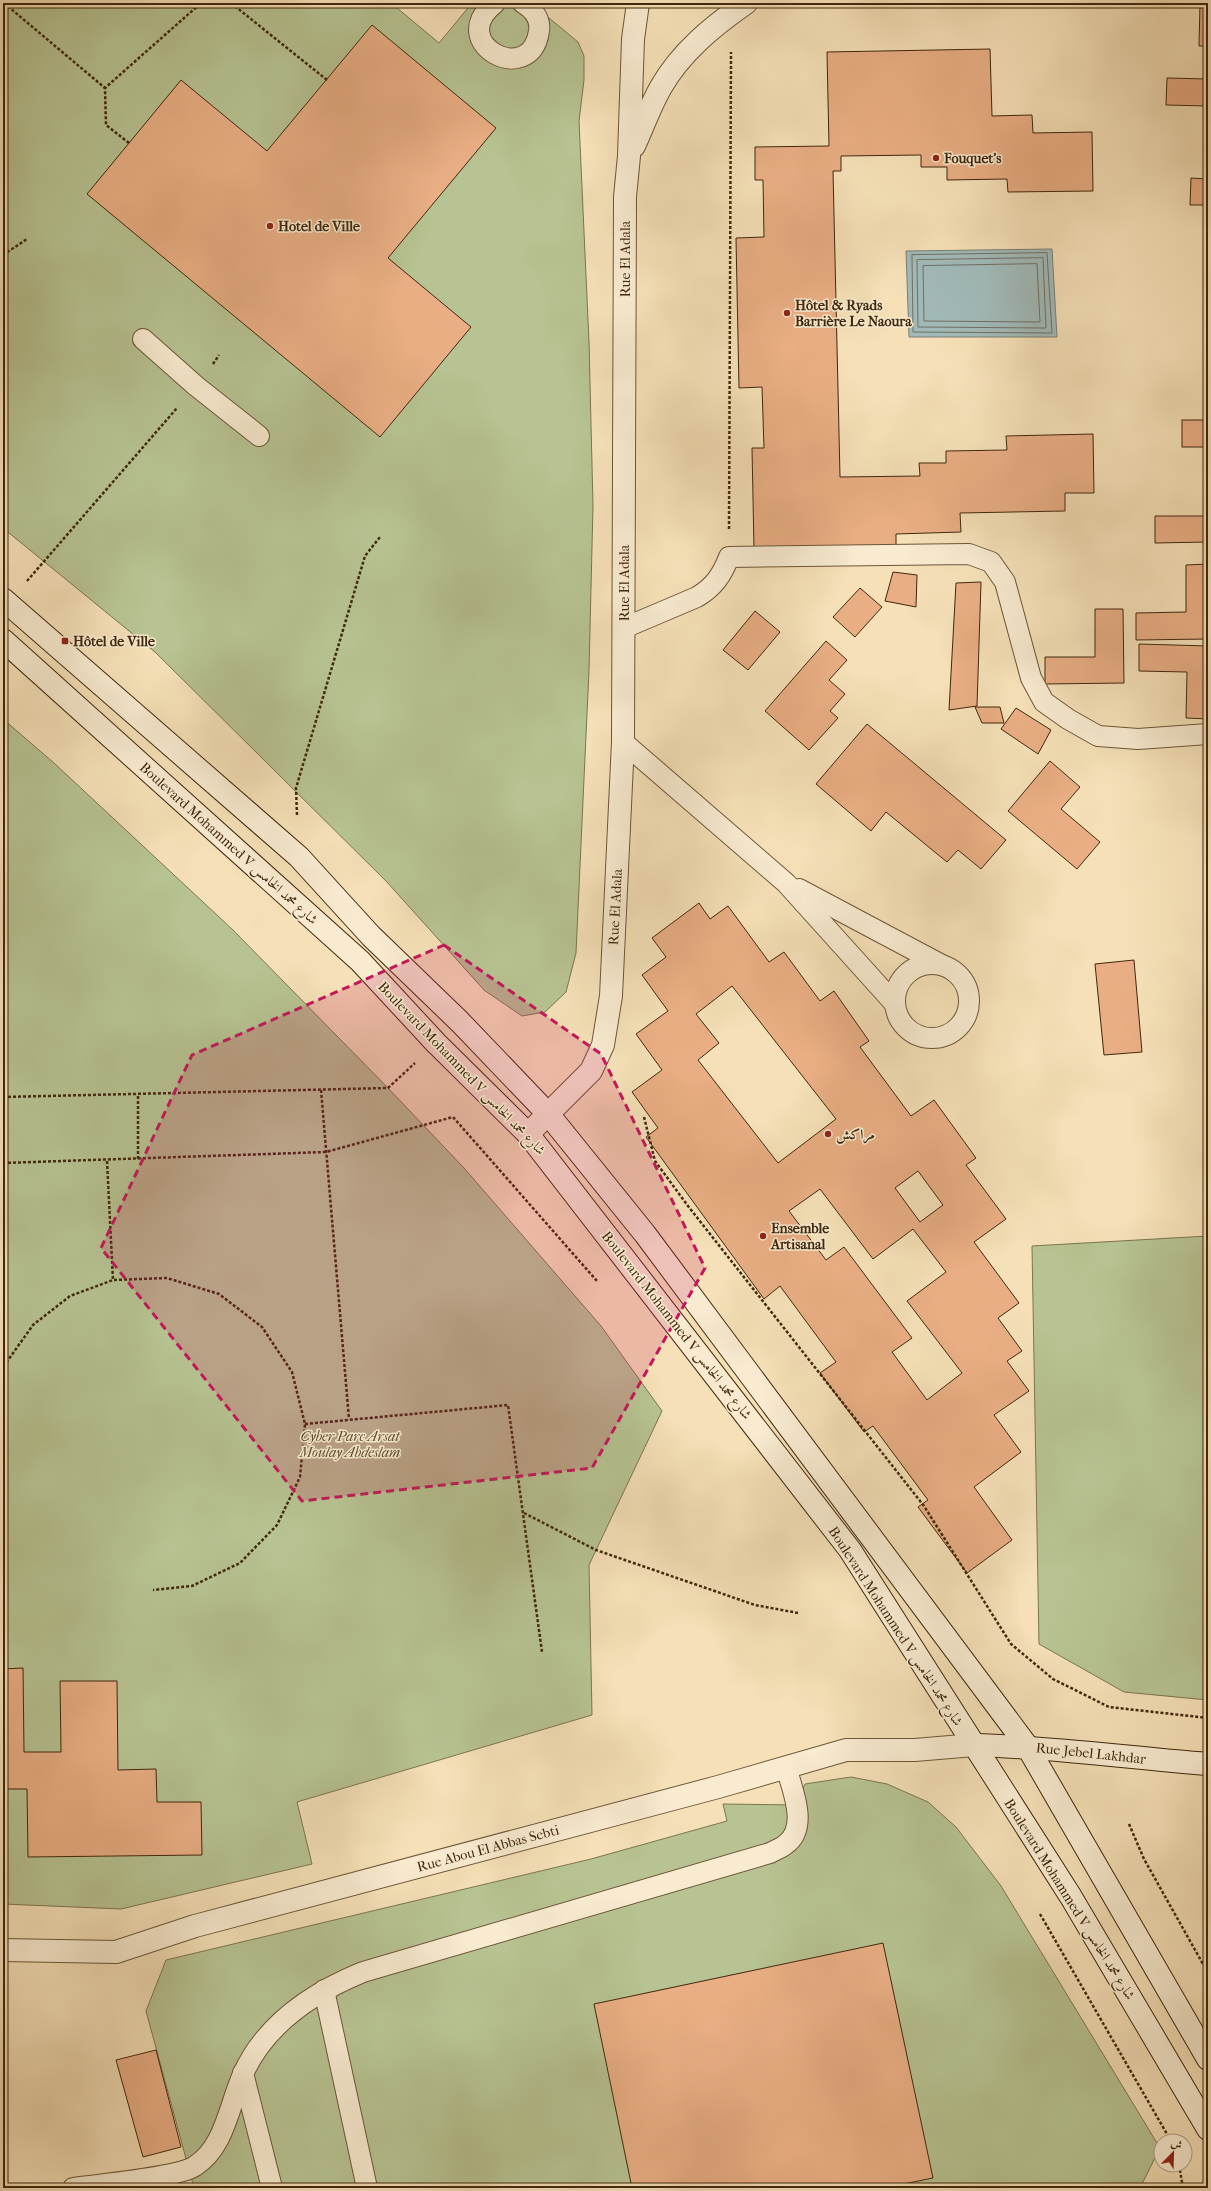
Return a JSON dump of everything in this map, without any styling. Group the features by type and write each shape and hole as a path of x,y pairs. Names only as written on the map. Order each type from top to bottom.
{"main road":[{"name":"Rue El Adala","path":"528,1134 549,1115 591,1071 603,1045 611,996 624,742 625,197 629,156 633,39 638,3"},
{"path":"629,156 661,88 673,70 688,50 738,8"},
{"name":"Boulevard Mohammed V شارع محمد الخامس","path":"6,601 299,856 371,936 460,1022 549,1115 645,1234 1027,1746 1208,2059"},
{"name":"Boulevard Mohammed V شارع محمد الخامس","path":"3,640 360,961 436,1043 528,1134 850,1550 1072,1897 1208,2129"},
{"name":"Rue Jebel Lakhdar","path":"974,1745 1027,1746 1116,1757 1208,1764"},
{"name":"Rue Abou El Abbas Sebti","path":"3,1950 116,1952 194,1926 846,1750 915,1750 974,1745"}],"lane":[{"path":"488,5 481,19 479,31 482,42 489,52 499,57 511,59 522,56 531,49 538,39 539,28 537,16 523,3"},
{"path":"143,339 196,386 259,436"},
{"path":"624,628 697,597 708,590 718,580 728,557 970,554 992,562 1005,582 1031,678 1044,702 1068,719 1098,736 1138,739 1208,734"},
{"path":"624,742 786,883 895,1004"},
{"path":"786,883 943,966 956,973 965,984 969,999 968,1013 960,1026 949,1035 935,1039 921,1037 908,1030 898,1018 895,1004 896,990 904,977 915,968 929,964 943,966"},
{"path":"73,2188 117,2185 171,2174 194,2167 212,2151 223,2130 244,2073 259,2048 278,2025 303,2002 324,1990 363,1972 770,1853 787,1844 797,1827 796,1805 786,1767"},
{"path":"324,1990 367,2188"},
{"path":"244,2073 272,2188"}],"path":[{"path":"4,3 106,88"},
{"path":"128,143 106,125 106,88 201,3"},
{"path":"231,3 327,80"},
{"path":"728,557 738,8"},
{"path":"3,255 27,239"},
{"path":"6,601 196,386 219,356"},
{"path":"299,856 296,788 365,556 380,537"},
{"path":"3,1097 388,1088 436,1043"},
{"path":"321,1090 349,1419"},
{"path":"138,1094 138,1159"},
{"path":"3,1163 107,1161 326,1152 453,1117 597,1281"},
{"path":"644,1117 655,1161 688,1206 924,1506 1011,1644 1053,1679 1109,1707 1208,1718"},
{"path":"107,1161 112,1280"},
{"path":"3,1372 6,1363 32,1325 70,1296 112,1280 167,1278 219,1294 262,1326 292,1372 305,1424 300,1477 277,1525 240,1563 192,1586 153,1590"},
{"path":"305,1424 508,1405 542,1652"},
{"path":"524,1513 596,1550 755,1605 798,1613"},
{"path":"1130,1824 1144,1859 1208,1972"},
{"path":"1040,1914 1167,2133"},
{"path":"1181,2173 1184,2188"}],"highlighted area":[{"path":"444,945 601,1054 705,1268 592,1468 302,1501 101,1248 192,1055"}],"green space":[{"path":"3,3 391,3 439,43 472,3 531,3 578,42 584,56 584,80 579,121 589,342 593,506 589,670 576,953 566,992 545,1012 522,1016 484,990 386,881 156,653 3,528"},
{"name":"Cyber Parc Arsat Moulay Abdeslam","path":"3,719 54,763 233,930 388,1088 464,1168 601,1326 662,1411 589,1565 592,1715 297,1802 312,1864 121,1909 3,1904"},
{"path":"1208,1236 1208,1700 1124,1692 1039,1644 1032,1246"},
{"path":"851,1777 887,1784 928,1802 956,1827 1001,1886 1153,2136 1153,2162 1140,2188 194,2188 146,2011 166,1960 591,1859 727,1821 723,1804 796,1805 805,1784"}],"water":[{"path":"1052,249 1057,337 909,337 906,251"}],"building":[{"path":"1200,3 1208,3 1208,46 1199,46"},
{"name":"Hotel de Ville","path":"372,25 496,128 388,258 471,327 380,437 87,194 181,80 267,151"},
{"name":"Hôtel & Ryads Barrière Le Naoura","path":"990,49 992,116 1032,115 1033,133 1092,132 1093,191 1008,192 1007,179 947,180 947,167 921,167 921,155 841,156 841,171 833,171 840,477 920,476 919,463 946,463 946,451 1007,450 1006,436 1093,434 1094,493 1065,493 1065,511 960,513 961,532 896,534 896,546 754,549 752,448 764,448 762,387 739,388 736,238 764,237 763,180 755,180 755,147 829,146 827,52"},
{"path":"1167,78 1208,79 1208,106 1166,105"},
{"path":"1191,178 1208,179 1208,205 1190,205"},
{"path":"1182,420 1208,420 1208,447 1182,447"},
{"path":"1205,468 1208,468 1208,542 1155,543 1155,516 1205,516"},
{"path":"1208,564 1208,639 1136,640 1136,613 1186,612 1186,565"},
{"path":"893,572 917,575 916,607 885,601"},
{"path":"981,582 977,706 949,710 956,583"},
{"path":"860,588 882,607 855,637 833,617"},
{"path":"1095,609 1123,609 1124,683 1045,684 1045,657 1095,657"},
{"path":"755,611 780,632 748,670 723,650"},
{"path":"826,641 847,660 829,680 845,694 830,711 838,718 809,750 765,711"},
{"path":"1139,644 1208,646 1208,719 1186,718 1187,672 1139,671"},
{"path":"975,707 1000,707 1004,723 982,723"},
{"path":"1016,708 1051,730 1038,754 1001,729"},
{"path":"867,724 1006,840 981,869 958,850 947,862 886,812 871,831 816,784"},
{"path":"1050,761 1080,787 1061,809 1100,842 1077,869 1008,811"},
{"name":"Ensemble Artisanal","path":"699,903 710,919 728,906 769,962 784,952 820,1001 834,991 869,1041 860,1047 911,1116 934,1100 976,1158 966,1165 1006,1219 974,1242 1019,1303 998,1318 1022,1351 1007,1361 1029,1391 994,1415 1021,1452 974,1487 1012,1540 967,1573 918,1507 928,1500 873,1426 864,1432 820,1373 836,1362 780,1286 764,1299 646,1137 658,1128 632,1092 662,1070 636,1034 668,1011 642,975 666,957 652,938","holes":["732,986 836,1119 778,1163 698,1060 719,1043 696,1014","918,1171 943,1205 920,1222 895,1188","820,1189 873,1259 913,1229 946,1272 907,1301 962,1373 927,1400 892,1352 912,1338 844,1247 826,1260 789,1211"]},
{"path":"1134,960 1142,1052 1104,1055 1095,964"},
{"path":"23,1668 24,1752 61,1752 60,1681 117,1681 118,1770 156,1769 157,1802 201,1802 202,1855 28,1857 27,1789 3,1789 3,1669"},
{"path":"883,1943 933,2178 884,2188 632,2188 594,2004"},
{"path":"156,2050 181,2147 143,2157 116,2060"}],"place":[{"name":"Fouquet's","path":"936,158"},
{"name":"Hotel de Ville","path":"270,226"},
{"name":"Hôtel & Ryads Barrière Le Naoura","path":"787,313"},
{"name":"Hôtel de Ville","path":"65,641"},
{"name":"مراكش","path":"828,1134"},
{"name":"Ensemble Artisanal","path":"763,1236"}]}
